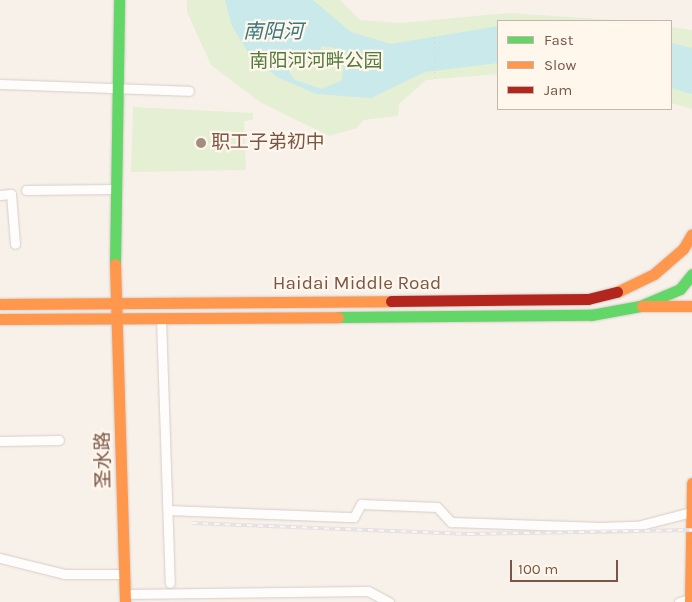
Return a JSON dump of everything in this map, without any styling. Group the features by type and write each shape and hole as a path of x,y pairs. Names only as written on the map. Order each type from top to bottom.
{"main road":[{"name":"圣水路","path":"119,0 116,189 125,598"},
{"name":"Haidai Middle Road","path":"0,304 588,298 624,290 654,274 692,234"},
{"name":"Haidai Middle Road","path":"0,319 591,315 640,306 680,289 692,274"},
{"path":"640,306 692,306"},
{"path":"686,601 692,483"}],"street":[{"path":"0,84 96,85 118,91 189,92"},
{"path":"26,190 116,189"},
{"path":"0,194 11,194 15,244"},
{"path":"161,318 170,583"},
{"path":"0,441 59,440"},
{"path":"168,510 354,517 361,504 418,506 438,507 451,522 601,526 637,526 690,512"},
{"path":"0,558 64,574 125,574"},
{"path":"125,598 368,591 389,602"}],"path":[{"path":"434,32 435,77"}],"green space":[{"name":"南阳河河畔公园","path":"187,0 340,0 360,20 400,23 508,13 616,20 497,20 497,74 426,80 399,104 398,116 363,120 357,128 329,136 260,102 211,65 187,12"},
{"path":"672,27 692,30 692,109 672,103"},
{"path":"133,107 253,113 253,120 244,121 246,170 131,172"}],"water":[{"name":"南阳河","path":"225,0 313,0 351,32 391,44 497,26 497,63 425,72 371,98 316,94 277,77 251,57 232,26","holes":["322,46 334,48 344,61 342,80 322,89 295,80 289,73 292,58 306,53 317,55"]},
{"path":"672,43 692,48 692,94 672,88"}],"railway":[{"path":"192,523 469,534 692,530"}],"traffic: fast":[{"path":"115,264 119,0"},
{"path":"338,317 591,315 640,306 680,289 692,274"}],"traffic: slow":[{"path":"617,292 654,274 683,249 692,234"},
{"path":"115,264 125,602"},
{"path":"0,304 391,301"},
{"path":"642,306 692,306"},
{"path":"0,319 338,317"},
{"path":"690,602 692,483"}],"traffic: jam":[{"path":"391,301 588,299 617,292"}],"place":[{"name":"职工子弟初中","path":"201,143"}]}
